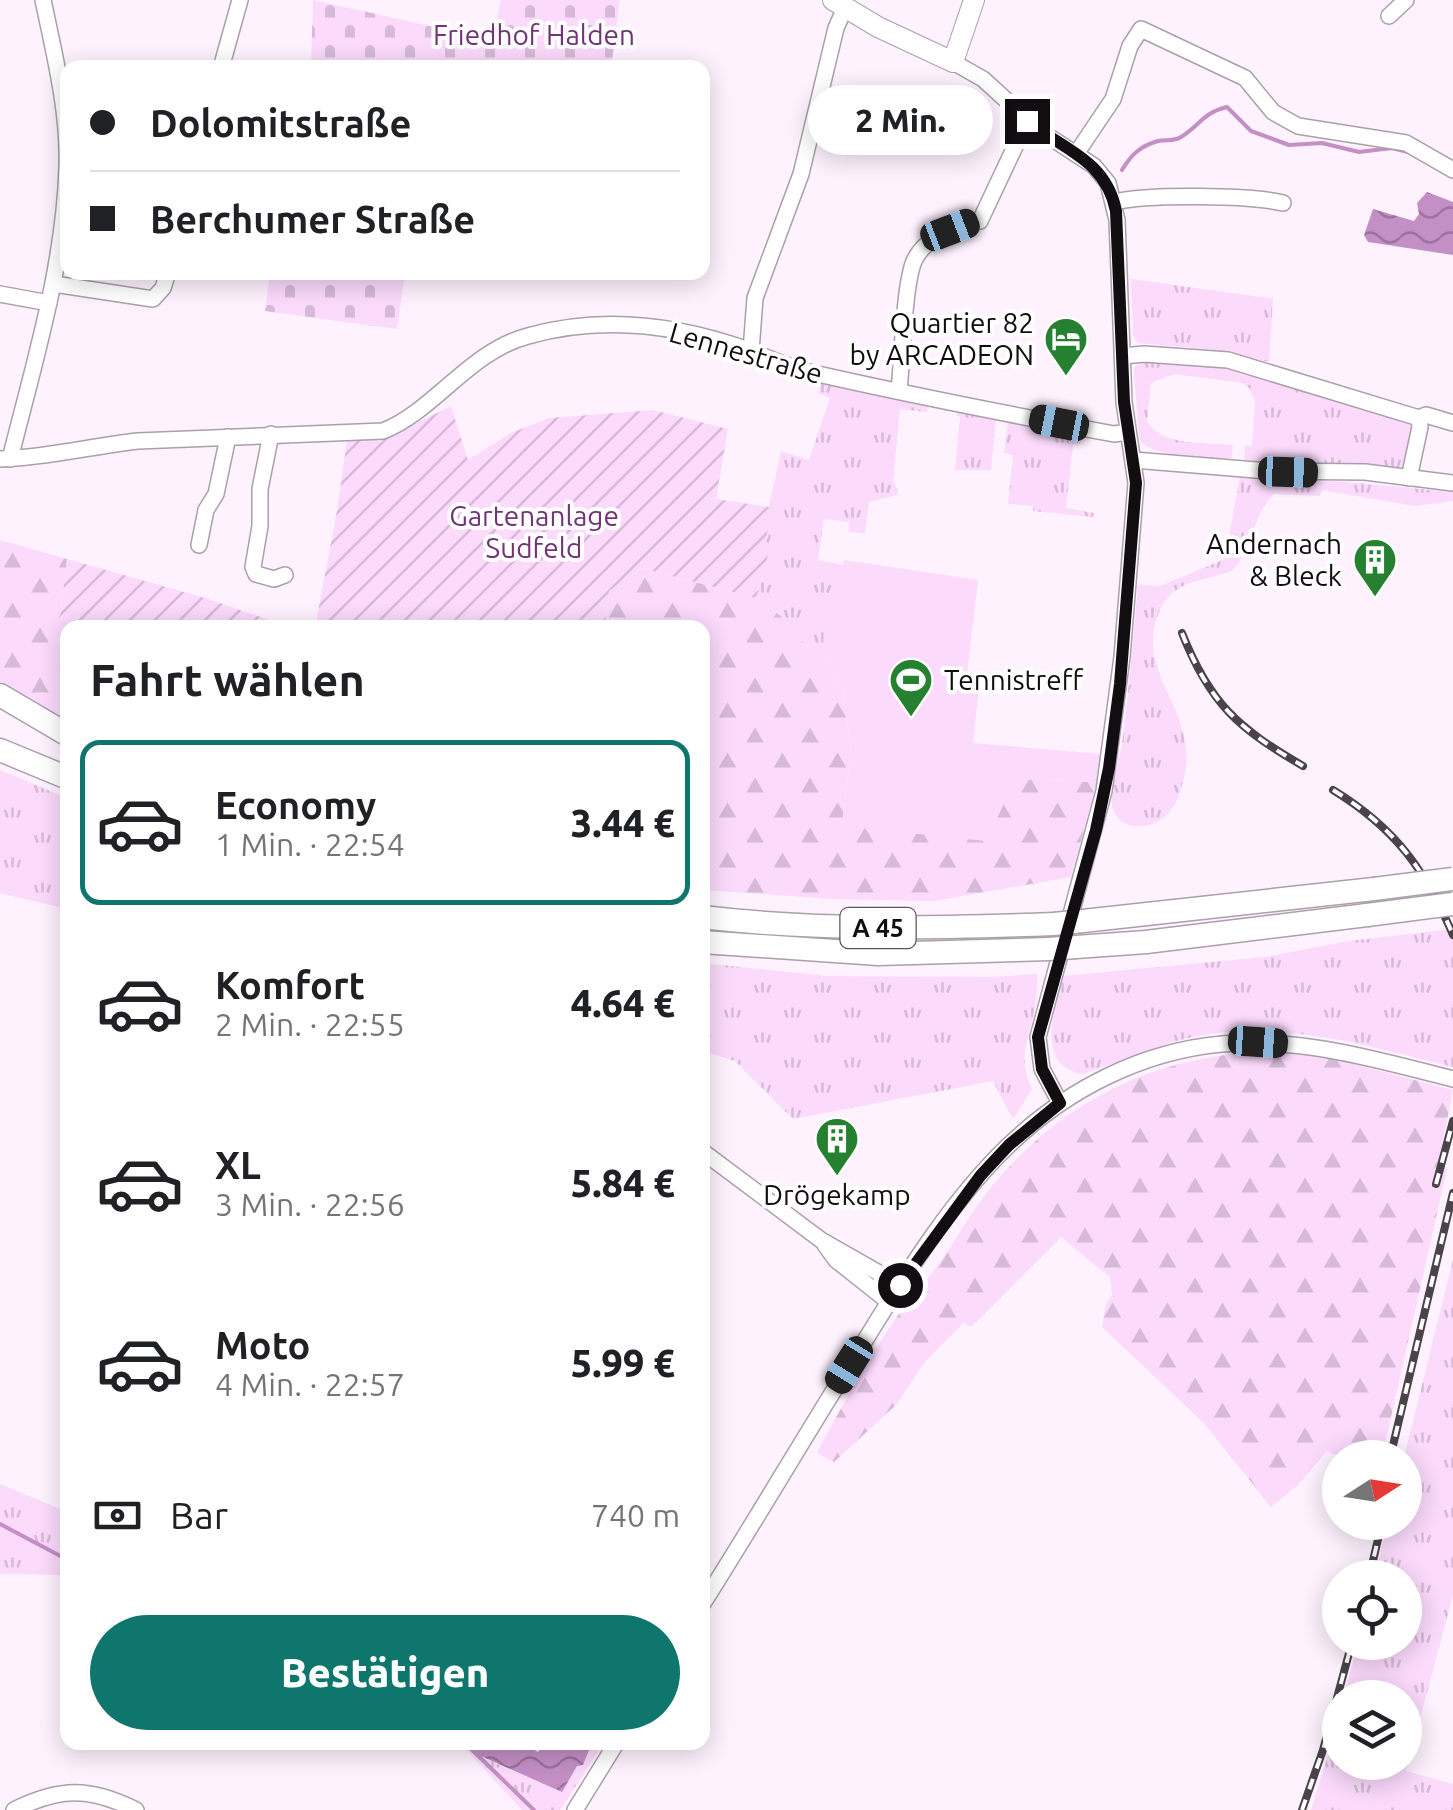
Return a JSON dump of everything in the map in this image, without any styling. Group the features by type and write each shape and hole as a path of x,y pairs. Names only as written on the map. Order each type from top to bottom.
{"highway":[{"path":"0,695 60,733"},
{"path":"0,711 60,735"},
{"path":"0,750 60,775"},
{"name":"A 45","path":"710,918 904,929 1054,924 1453,879"},
{"name":"A 45","path":"710,943 878,954 1048,949 1146,942 1453,904"}],"main road":[{"path":"839,4 878,28 953,62 974,0"}],"street":[{"path":"43,0 60,94"},
{"path":"223,60 240,0"},
{"path":"1388,16 1406,0"},
{"path":"751,352 754,298 801,174 839,4"},
{"path":"1076,154 1113,100 1130,46 1141,30 1245,78 1272,112 1298,126 1406,143 1453,170"},
{"path":"953,62 983,79 1027,121 1102,174 1114,202 1122,356 1134,460 1133,531 1109,768 1096,830 1038,1037 1042,1069 1060,1103"},
{"path":"899,391 910,276 916,256 939,235 980,221 1027,121"},
{"path":"1114,202 1229,198 1283,203"},
{"path":"5,459 54,284 60,229"},
{"path":"54,284 153,299 165,280"},
{"path":"0,294 49,303"},
{"name":"Lennestraße","path":"5,459 34,458 102,444 383,431 411,416 465,371 512,341 589,323 644,326 701,337 792,368 1114,434 1128,432"},
{"path":"1122,356 1228,360 1419,418 1426,415 1453,423"},
{"path":"1409,478 1419,418"},
{"path":"271,434 260,489 260,526 253,566 256,574 274,579 286,575"},
{"path":"199,545 206,510 216,494 228,437"},
{"path":"1134,460 1282,472 1365,472 1453,483"},
{"path":"710,1592 900,1285 981,1175 1009,1145 1060,1103 1093,1082 1150,1058 1222,1044 1289,1044 1351,1053 1453,1079"},
{"path":"710,1157 821,1240 900,1285"},
{"path":"821,1240 836,1260 889,1302"},
{"path":"574,1810 612,1750"},
{"path":"14,1810 52,1793 70,1792 116,1800 136,1810"}],"green space":[{"name":"Friedhof Halden","path":"313,0 493,40 501,0 620,0 612,60 311,60"},
{"path":"1131,279 1273,299 1269,362 1217,350 1138,343 1133,335"},
{"path":"269,280 404,280 397,329 265,311"},
{"path":"1145,361 1237,368 1414,421 1406,461 1397,471 1247,463 1245,446 1252,446 1255,402 1249,388 1243,383 1174,374 1151,383 1147,421 1173,439 1233,445 1231,458 1196,458 1158,451 1140,441 1134,367"},
{"path":"822,379 928,405 927,412 900,409 893,482 897,495 869,502 865,533 849,532 849,522 824,519 818,560 844,565 838,624 822,654 844,692 782,617 756,598 769,549 765,548 769,507 781,451 809,460 830,398 818,393"},
{"name":"Gartenanlage Sudfeld","path":"451,406 468,460 513,432 550,418 653,410 728,429 716,499 769,507 766,547 770,548 756,598 641,568 609,591 606,620 317,620 347,440 413,425"},
{"path":"957,409 996,419 991,470 955,470 960,417"},
{"path":"1008,421 1082,435 1080,444 1073,444 1066,508 1094,513 1093,517 1033,511 1033,506 1008,504 1013,455 1004,453"},
{"path":"1240,477 1453,492 1453,501 1415,506 1322,490 1320,496 1274,494 1261,511 1245,552 1232,571 1189,584 1171,594 1158,614 1154,657 1184,735 1183,782 1165,816 1146,826 1131,826 1119,819 1111,797 1122,744 1138,585 1160,586 1225,559"},
{"path":"0,540 67,559 60,617 66,620 60,620 60,716 0,681"},
{"path":"67,559 269,620 66,620 60,617"},
{"name":"Tennistreff","path":"844,560 978,580 967,675 980,677 973,743 1102,754 1097,782 1016,779 986,841 842,826 851,750 844,692 822,654 825,622 838,623"},
{"path":"641,568 756,598 782,617 844,692 851,750 842,826 1016,779 1097,782 1071,877 934,901 710,890 710,620 606,620 609,591"},
{"path":"0,770 60,795 60,907 0,893"},
{"path":"1453,929 1453,1067 1324,1037 1259,1031 1179,1040 1083,1074 1058,1061 1053,1049 1053,1019 1063,976 1265,957 1349,941"},
{"path":"710,964 826,976 1037,974 1036,1003 1025,1058 1032,1089 1013,1119 993,1081 793,1119 735,1061 710,1053"},
{"path":"1283,1050 1453,1090 1438,1165 1447,1169 1386,1440 1322,1440 1322,1457 1298,1485 1271,1507 1204,1423 1102,1327 1106,1304 1112,1295 1110,1277 1061,1237 971,1327 964,1322 923,1364 897,1404 834,1462 817,1453 903,1308 989,1190 1019,1157 1050,1128 1120,1086 1157,1071 1239,1053"},
{"path":"1453,1260 1453,1595 1422,1711 1422,1680 1348,1680 1354,1660 1422,1660 1422,1560 1378,1560 1384,1540 1422,1540 1422,1440 1408,1440"},
{"path":"0,1484 60,1509 60,1575 0,1574"},
{"path":"466,1750 476,1750 506,1766 532,1769 577,1766 587,1750 599,1750 560,1810 522,1810"},
{"path":"1322,1774 1322,1780 1422,1780 1422,1775 1453,1784 1453,1810 1311,1810"}],"water":[{"path":"1427,192 1453,202 1453,255 1368,242 1364,235 1373,209 1414,221 1419,214 1417,203"},
{"path":"475,1750 589,1750 562,1792"}],"waterway":[{"path":"1122,170 1141,148 1178,139 1207,116 1227,107 1251,131 1289,145 1322,143 1359,152 1392,148 1408,152"},
{"path":"0,1524 60,1556"},
{"path":"472,1750 534,1810"}],"railway":[{"path":"1182,633 1204,678 1229,712 1303,766"},
{"path":"1333,790 1374,819 1406,852 1431,890 1453,935"},
{"path":"1436,1184 1453,1121"},
{"path":"1394,1440 1453,1193"},
{"path":"1373,1560 1378,1540"},
{"path":"1302,1810 1347,1660"}],"place":[{"name":"Quartier 82 by ARCADEON","path":"1066,377"},
{"name":"Andernach & Bleck","path":"1375,598"},
{"name":"Tennistreff","path":"911,718"},
{"name":"Drögekamp","path":"837,1177"}],"route":[{"path":"900,1285 981,1175 1009,1145 1060,1103 1042,1069 1038,1037 1096,830 1117,712 1136,483 1124,402 1116,211 1102,174 1027,121"}]}
